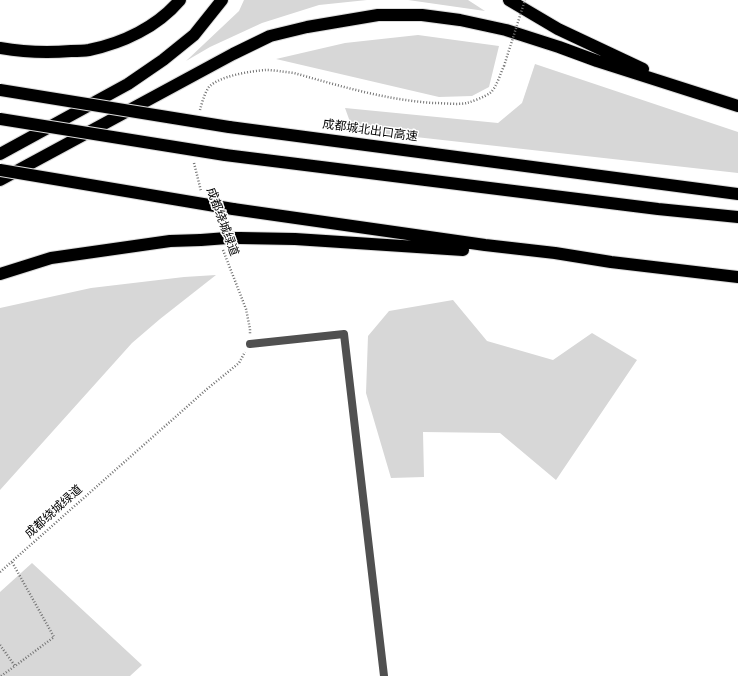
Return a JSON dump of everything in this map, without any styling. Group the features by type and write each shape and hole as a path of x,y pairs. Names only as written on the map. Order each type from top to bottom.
{"highway":[{"path":"5,49 37,52 88,50 135,34 156,22 180,0"},
{"path":"0,154 128,84 163,60 194,35 222,0"},
{"path":"509,0 558,29 687,90"},
{"path":"0,180 232,54 270,36 307,27 378,15 422,15 460,20 506,30 738,106"},
{"name":"成都城北出口高速","path":"0,90 229,127 738,194"},
{"path":"0,119 224,155 658,209 738,217"},
{"path":"0,170 233,209 611,262 738,277"},
{"path":"0,274 51,258 170,241 201,240 224,242 248,238 449,248 547,259 611,262"}],"street":[{"path":"250,344 344,334 384,676"}],"path":[{"path":"200,112 203,98 210,87 220,80 248,72 267,70 294,73 387,97 447,104 468,103 490,92 495,85 504,66 525,0"},
{"name":"成都绕城绿道","path":"194,160 194,167 204,197"},
{"name":"成都绕城绿道","path":"0,572 207,389 239,363 250,344 250,330 246,309 224,242"},
{"path":"1,676 54,637 12,562"},
{"path":"0,645 15,666"}],"shaded area":[{"path":"244,0 367,0 319,5 262,23 210,47 186,61 239,11"},
{"path":"408,0 468,0 485,11"},
{"path":"418,35 499,46 489,87 472,96 439,97 276,59 345,43"},
{"path":"535,64 738,132 738,173 353,130 345,108 498,123 522,103"},
{"path":"216,275 132,343 0,490 0,308 91,288 184,277"},
{"path":"453,300 487,341 553,360 592,333 637,360 556,480 500,433 423,432 424,477 391,478 366,393 368,336 389,311"},
{"path":"32,563 142,665 130,676 0,676 0,592"}]}
